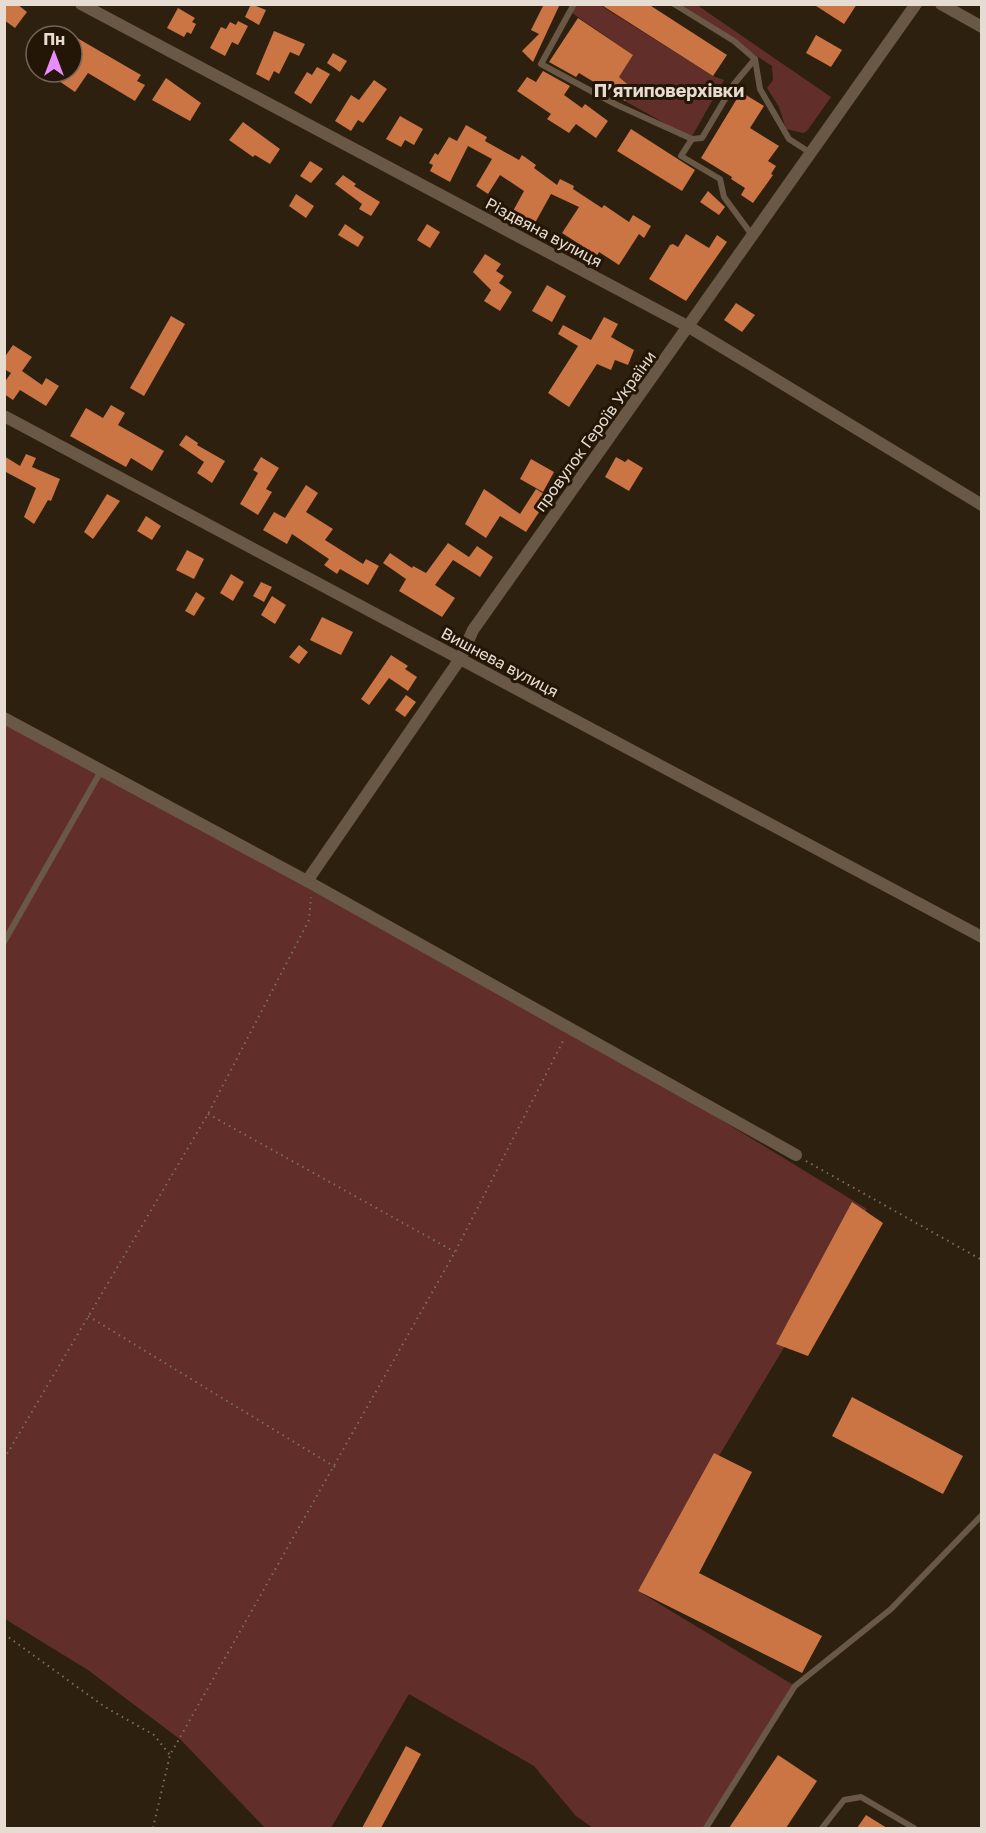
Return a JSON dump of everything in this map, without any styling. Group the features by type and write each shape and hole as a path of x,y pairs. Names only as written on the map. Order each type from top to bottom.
{"street":[{"name":"Різдвяна вулиця","path":"81,4 689,327 981,505"},
{"name":"провулок Героїв України","path":"307,880 460,659 473,630 689,327 809,152 916,4"},
{"path":"940,4 981,27"},
{"name":"Вишнева вулиця","path":"4,416 981,937"},
{"path":"4,718 307,880 796,1155"}],"lane":[{"path":"574,4 541,64 617,105 692,139 702,138 734,84 755,59"},
{"path":"674,4 734,41 755,59 760,89 789,139 809,152"},
{"path":"692,139 681,156 720,179 724,197 752,235"},
{"path":"4,942 102,770"},
{"path":"706,1828 795,1686 891,1609 981,1515"},
{"path":"822,1828 844,1800 861,1797 914,1828"}],"path":[{"path":"4,1459 208,1114 309,920 312,888 307,880"},
{"path":"153,1828 170,1755 455,1252 564,1043 561,1023"},
{"path":"208,1114 455,1252"},
{"path":"796,1155 981,1260"},
{"path":"88,1316 335,1467"},
{"path":"4,1634 105,1707 154,1735 170,1755"}],"shaded area":[{"path":"577,5 600,5 713,76 724,80 691,138 625,101 632,88 619,77 633,55 572,13"},
{"path":"679,5 697,5 831,97 807,131 803,133 786,129 779,107 767,88 773,80 772,66"},
{"path":"4,718 579,1033 867,1209 638,1591 795,1686 706,1828 593,1828 576,1816 534,1766 409,1694 331,1828 265,1828 181,1740 88,1670 5,1619"}],"building":[{"path":"4,4 17,4 27,12 15,28 4,20"},
{"path":"251,4 266,10 259,25 245,17"},
{"path":"544,4 560,4 533,62 522,51 539,34 531,30"},
{"path":"600,4 648,4 727,55 713,76"},
{"path":"813,4 857,4 844,24"},
{"path":"178,8 195,18 192,22 196,24 191,34 187,32 184,37 167,28"},
{"path":"578,18 633,55 619,77 632,88 625,101 579,73 576,77 549,62"},
{"path":"238,21 248,26 238,45 232,42 225,56 210,48 221,27 226,29 230,22 236,25"},
{"path":"274,31 305,44 299,56 290,52 279,74 274,71 269,81 256,74"},
{"path":"816,35 842,50 831,67 806,53"},
{"path":"84,42 141,75 137,81 145,85 135,101 88,73 84,79"},
{"path":"333,53 347,61 340,72 327,63"},
{"path":"317,67 330,74 311,104 294,93 307,72 312,75"},
{"path":"543,71 570,86 564,95 582,108 585,104 608,121 596,138 576,124 569,133 547,119 551,114 517,91 527,77 536,82"},
{"path":"166,78 201,103 190,121 152,100"},
{"path":"374,80 387,89 363,123 358,120 351,131 335,121 351,95 359,100"},
{"path":"63,84 80,84 75,92"},
{"path":"741,92 764,106 750,128 779,146 768,161 776,166 771,174 773,175 753,203 741,195 745,188 701,158"},
{"path":"400,116 423,129 414,145 405,140 401,147 386,139"},
{"path":"243,122 280,149 270,164 255,155 253,157 229,140"},
{"path":"466,125 487,137 485,141 519,160 522,155 536,165 534,168 557,185 560,179 574,186 573,189 602,208 604,205 629,222 633,215 651,226 644,238 639,234 619,265 599,252 593,264 582,258 587,249 562,233 579,207 551,194 535,223 513,211 524,191 500,175 488,194 476,186 492,159 468,146 450,182 430,171 433,165 429,163 435,153 438,155 449,137 457,141"},
{"path":"631,129 695,170 682,191 617,151"},
{"path":"310,161 323,169 311,183 300,176"},
{"path":"343,175 356,184 354,186 380,202 371,216 359,209 362,204 335,184"},
{"path":"708,191 725,207 719,215 700,202"},
{"path":"296,194 314,206 306,218 289,206"},
{"path":"345,224 364,237 358,247 338,235"},
{"path":"427,224 440,232 430,248 417,240"},
{"path":"686,234 709,248 717,235 727,242 686,301 649,279 670,245 678,247"},
{"path":"485,254 501,264 496,271 504,276 499,283 512,292 500,311 484,301 491,290 473,272"},
{"path":"547,285 566,296 552,322 532,311"},
{"path":"736,303 755,315 742,332 724,320"},
{"path":"171,316 185,324 144,396 130,388"},
{"path":"604,317 618,324 611,337 634,350 628,365 615,360 611,370 597,364 569,407 548,393 578,346 558,334 563,325 591,340"},
{"path":"13,345 32,357 22,371 42,385 46,378 59,386 46,406 20,390 13,400 4,394 4,383 11,373 4,369 4,358"},
{"path":"111,405 125,413 118,425 164,451 152,471 131,458 126,467 70,436 86,408 103,418"},
{"path":"186,435 198,443 197,445 225,461 212,483 197,473 204,462 179,445"},
{"path":"26,454 36,458 32,467 60,479 51,501 48,500 34,524 24,517 36,488 4,471 4,456 20,466"},
{"path":"261,457 279,468 266,489 272,492 258,515 240,504 258,473 253,470"},
{"path":"616,457 625,462 628,459 643,468 629,491 605,477"},
{"path":"531,459 554,472 543,492 520,479"},
{"path":"306,485 318,493 306,512 333,529 325,540 363,564 366,559 379,566 368,585 340,569 337,574 324,565 329,559 292,534 287,544 263,530 274,512 285,518"},
{"path":"484,489 520,514 536,489 549,497 526,532 500,516 486,538 465,524"},
{"path":"107,494 120,501 93,539 84,532"},
{"path":"146,516 161,526 152,540 137,531"},
{"path":"448,543 469,557 477,546 493,557 480,577 453,560 435,585 455,598 442,617 399,591 406,579 383,563 390,553 412,568 413,566 426,573"},
{"path":"187,550 204,559 194,579 176,570"},
{"path":"231,574 244,582 233,601 220,593"},
{"path":"261,582 272,587 264,602 253,596"},
{"path":"196,592 205,598 194,616 185,611"},
{"path":"272,596 286,605 275,624 261,615"},
{"path":"322,617 353,632 341,655 310,640"},
{"path":"299,645 308,652 299,664 289,657"},
{"path":"391,655 408,666 405,669 417,677 408,691 389,678 369,705 361,699"},
{"path":"406,695 416,702 405,717 395,710"},
{"path":"852,1202 883,1223 808,1356 776,1344"},
{"path":"852,1397 963,1456 943,1494 832,1436"},
{"path":"714,1453 752,1472 699,1573 822,1636 802,1673 638,1591"},
{"path":"406,1746 421,1754 381,1828 362,1828"},
{"path":"778,1755 817,1781 786,1828 729,1828"},
{"path":"866,1815 887,1828 857,1828"}],"district":[{"name":"П’ятиповерхівки","path":"669,91"}]}
